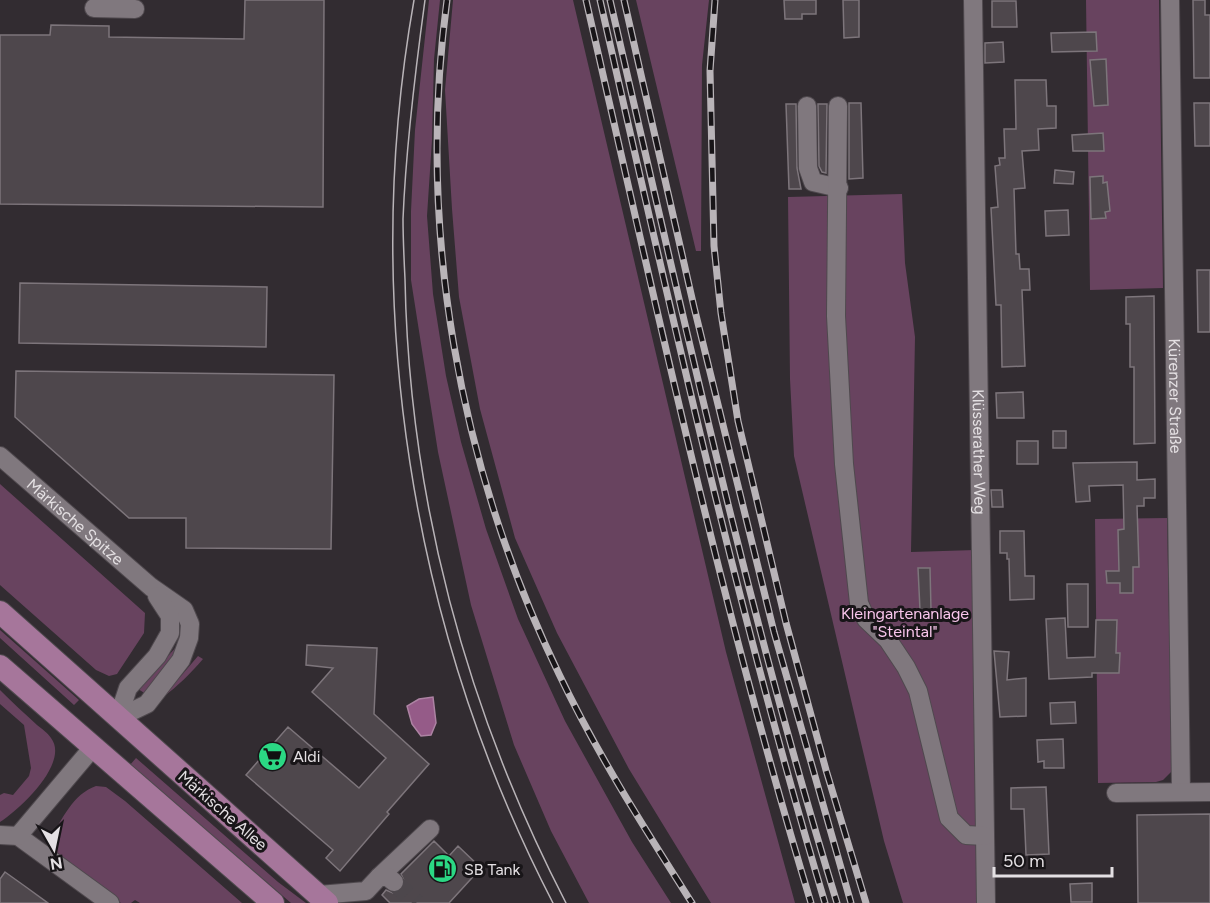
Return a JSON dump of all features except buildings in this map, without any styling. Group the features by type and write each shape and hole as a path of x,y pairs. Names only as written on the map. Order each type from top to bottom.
{"main road":[{"name":"Märkische Allee","path":"0,612 323,899"},
{"path":"0,666 273,903"},
{"path":"94,746 118,718"}],"street":[{"name":"Klüsserather Weg","path":"972,0 986,903"},
{"name":"Kürenzer Straße","path":"1170,0 1181,792"},
{"path":"94,8 135,9"},
{"path":"807,106 808,168 813,182 839,189"},
{"path":"838,106 836,316 844,464 859,603 866,619 888,640 918,691 949,818 966,835 985,836"},
{"name":"Märkische Spitze","path":"0,456 151,587 184,610 190,624 189,638 182,660 147,704 118,718"},
{"path":"94,746 9,835 110,903"},
{"path":"1116,794 1210,792"},
{"path":"323,899 366,891 386,880 430,829"}],"green space":[{"path":"429,0 440,0 434,59 427,216 433,294 446,376 461,442 486,529 518,619 565,721 632,842 671,903 589,903 551,831 514,745 471,605 438,452 411,280 411,211 415,130"},
{"path":"453,0 573,0 726,652 795,903 711,903 629,769 557,633 515,538 480,409 459,297 445,90"},
{"path":"636,0 709,0 702,65 701,251 696,251"},
{"path":"1086,0 1159,0 1163,288 1090,290"},
{"name":"Kleingartenanlage \"Steintal\"","path":"902,194 905,263 915,337 911,552 975,550 980,903 903,903 884,841 794,456 790,379 788,197"},
{"path":"0,484 145,613 144,633 117,674 109,676 96,670 0,585"},
{"path":"1167,518 1172,771 1163,780 1156,782 1098,783 1095,519"},
{"path":"0,630 79,700 74,705 0,638"},
{"path":"178,645 181,646 146,694 138,689"},
{"path":"198,656 203,659 163,697"},
{"path":"0,690 48,734 55,748 54,760 40,785 19,807 0,822 0,795 4,793 13,795 29,776 31,768 24,725 0,704"},
{"path":"136,758 278,882 306,903 291,903 130,765"},
{"path":"96,786 106,787 125,801 242,903 140,903 135,900 131,903 121,903 54,855 56,850 50,840 64,816 81,795"}],"shaded area":[{"path":"433,697 436,723 431,735 421,736 412,724 407,706 419,699"}],"tunnel":[{"path":"394,882 416,903"}],"tram line":[{"path":"414,0 399,115 393,231 397,348 410,463 432,577 464,689 504,798 553,903"},
{"path":"425,0 411,109 403,219 409,360 418,441 431,521 472,678 499,755 566,903"}],"railway":[{"path":"447,0 439,86 437,173 442,259 454,345 471,430 495,514 524,595 559,674 605,762 692,903"},
{"path":"586,0 718,566 778,791 811,903"},
{"path":"600,0 678,341 733,567 825,903"},
{"path":"610,0 744,566 773,679 837,903"},
{"path":"624,0 694,307 774,632 851,903"},
{"path":"715,0 710,71 714,246 721,313 738,421 786,623 826,770 866,903"}],"place":[{"name":"Aldi","path":"272,756"},
{"name":"SB Tank","path":"443,869"}]}
